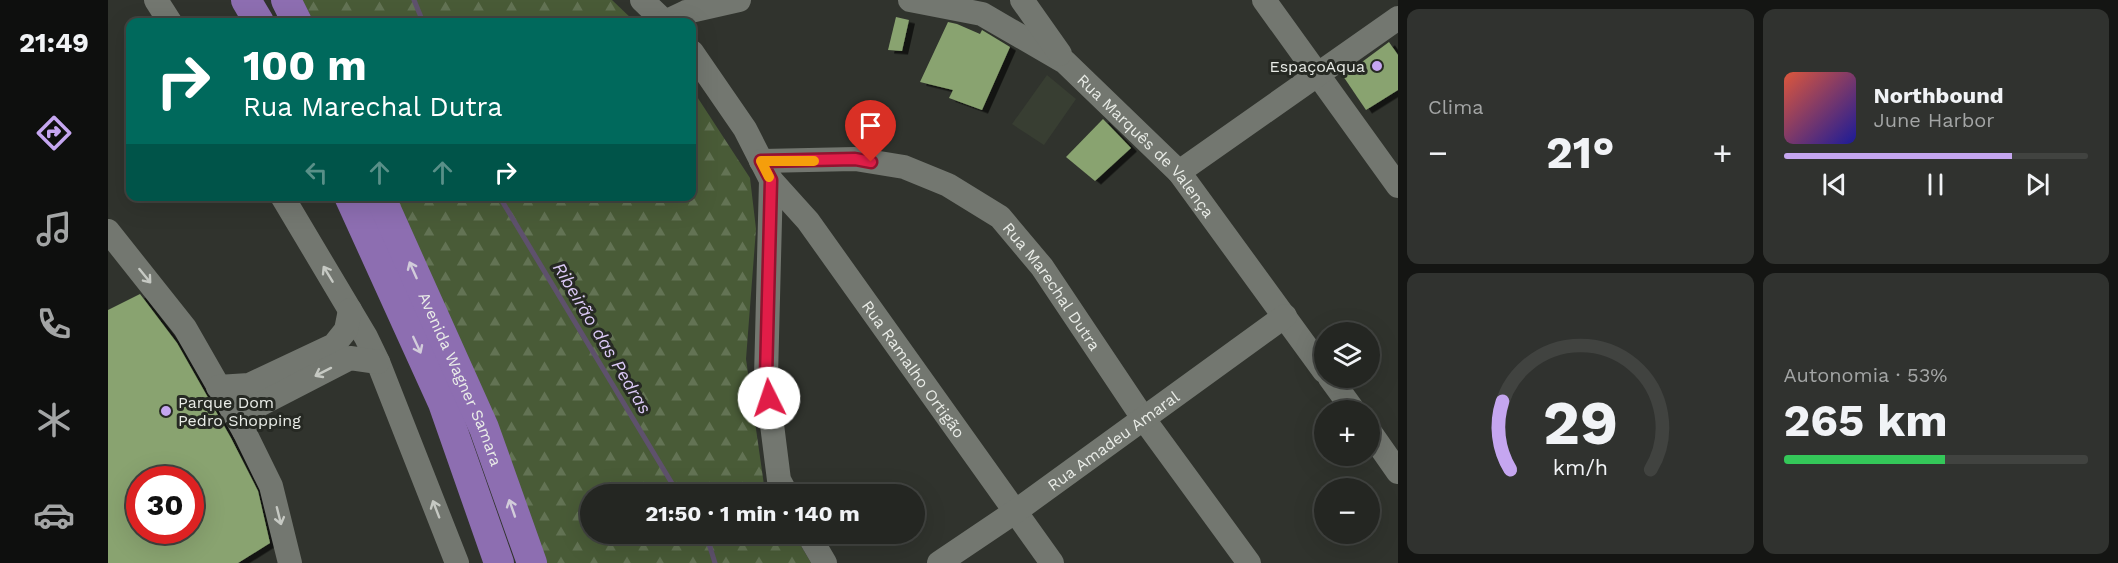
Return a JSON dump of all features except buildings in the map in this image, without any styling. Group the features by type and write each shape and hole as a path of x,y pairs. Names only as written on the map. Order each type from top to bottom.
{"main road":[{"path":"246,0 256,18"},
{"path":"286,0 295,18"},
{"name":"Avenida Wagner Samara","path":"351,201 443,403 499,563"},
{"name":"Avenida Wagner Samara","path":"382,201 484,428 532,563"}],"street":[{"path":"156,0 167,18"},
{"path":"642,0 661,18"},
{"path":"673,18 686,12 739,0"},
{"name":"Rua Marquês de Valença","path":"910,0 984,7 1065,62 1179,172 1314,356"},
{"path":"1022,0 1065,62"},
{"path":"1264,0 1398,186"},
{"path":"1179,172 1398,18"},
{"path":"696,58 745,129 766,171 766,377 781,484"},
{"name":"Rua Marechal Dutra","path":"766,171 855,159 904,167 948,184 1000,217 1042,267 1143,418 1249,563"},
{"name":"Rua Ramalho Ortigão","path":"766,171 808,221 1052,563"},
{"path":"285,201 378,362 457,563"},
{"path":"108,231 185,328 244,431 272,486 290,563"},
{"path":"218,387 249,385 334,345 346,330 350,310"},
{"name":"Rua Amadeu Amaral","path":"939,563 1017,512 1285,316"},
{"path":"244,431 257,406 278,395 350,358 378,362"},
{"path":"1380,444 1395,461"},
{"path":"814,544 825,563"}],"shaded area":[{"path":"1047,75 1076,99 1044,145 1012,124"}],"green space":[{"path":"302,0 612,0 631,18 312,18"},
{"path":"696,95 750,178 756,229 746,359 764,484 580,484 580,544 800,544 811,563 543,563 398,201 696,201"}],"waterway":[{"name":"Ribeirão das Pedras","path":"414,0 421,18"},
{"name":"Ribeirão das Pedras","path":"502,201 672,484"},
{"name":"Ribeirão das Pedras","path":"708,544 715,563"}],"slow traffic":[{"path":"769,177 761,161 814,161"}],"place":[{"name":"EspaçoAqua","path":"1377,66"},
{"name":"Parque Dom Pedro Shopping","path":"166,411"}],"route":[{"path":"769,398 766,377 771,180 761,161 855,159 871,162"}]}
